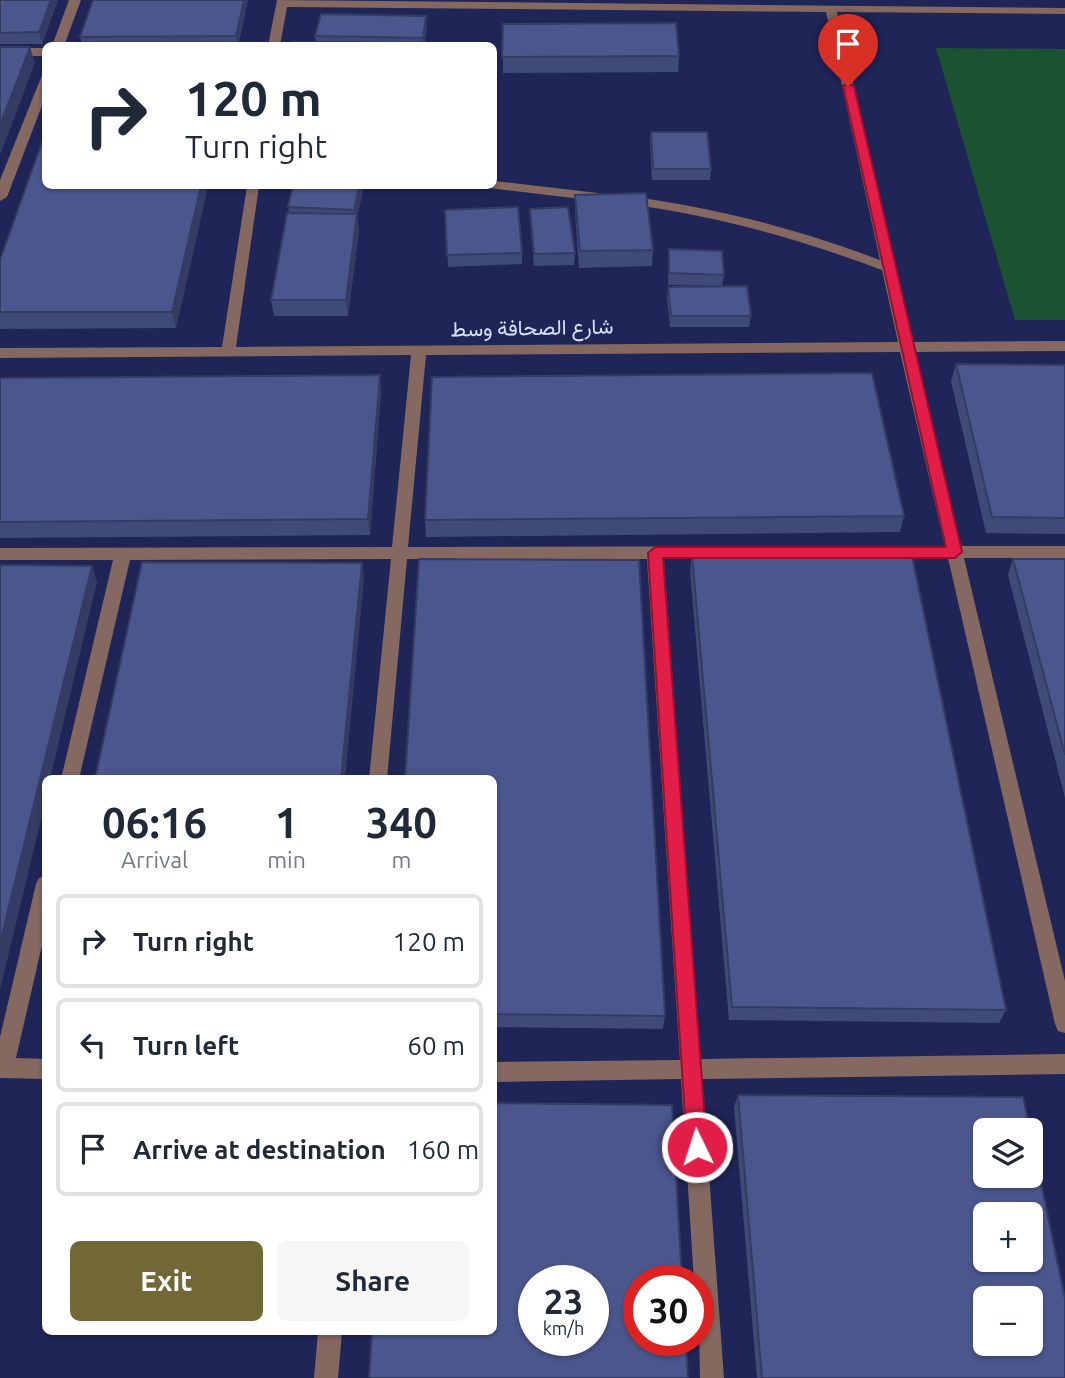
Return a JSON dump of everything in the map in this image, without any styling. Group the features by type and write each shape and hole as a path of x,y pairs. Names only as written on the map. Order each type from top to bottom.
{"street":[{"path":"59,42 75,0"},
{"path":"275,42 282,2 661,4 831,9 863,4 1057,7"},
{"path":"831,9 906,346 1065,1024"},
{"path":"0,52 42,52"},
{"path":"0,197 42,88"},
{"path":"497,185 659,204 730,217 814,239 889,268"},
{"path":"228,352 253,189"},
{"name":"شارع الصحافة وسط","path":"0,353 1065,346"},
{"path":"378,775 419,350"},
{"path":"0,554 1065,552"},
{"path":"71,775 123,553"},
{"path":"655,553 712,1378"},
{"path":"42,900 1,1068 42,1069"},
{"path":"497,1072 1065,1064"},
{"path":"326,1378 330,1335"}],"green space":[{"path":"936,48 1065,49 1065,320 1015,320"}],"building":[{"path":"0,0 51,0 39,32 0,33"},
{"path":"93,0 244,0 236,36 80,37"},
{"path":"321,14 426,16 423,38 315,36"},
{"path":"676,23 679,56 502,57 503,24"},
{"path":"0,47 30,47 0,125"},
{"path":"651,132 707,132 711,169 653,169"},
{"path":"42,142 42,189 200,189 172,312 0,312 0,260"},
{"path":"292,189 358,189 354,210 288,207"},
{"path":"646,193 653,250 580,251 575,195"},
{"path":"518,207 522,253 447,255 445,210"},
{"path":"568,207 575,253 534,254 530,209"},
{"path":"287,213 357,214 346,300 271,300"},
{"path":"669,249 722,251 724,275 669,273"},
{"path":"747,286 751,316 671,316 668,287"},
{"path":"956,364 1065,365 1065,518 992,517"},
{"path":"872,373 904,516 425,520 432,377"},
{"path":"380,375 368,519 0,522 0,378"},
{"path":"692,555 912,556 1006,1010 732,1007"},
{"path":"419,559 639,560 665,1016 497,1014 497,775 405,775"},
{"path":"1013,559 1065,559 1065,755"},
{"path":"142,562 362,563 341,775 96,775"},
{"path":"0,565 92,566 0,943"},
{"path":"738,1095 1023,1097 1027,1118 973,1118 973,1188 1042,1188 1065,1299 1065,1378 762,1378"},
{"path":"497,1103 672,1105 681,1265 623,1265 623,1356 687,1356 688,1378 369,1378 372,1335 497,1335"}],"route":[{"path":"697,1147 655,553 955,552 848,86"}]}
